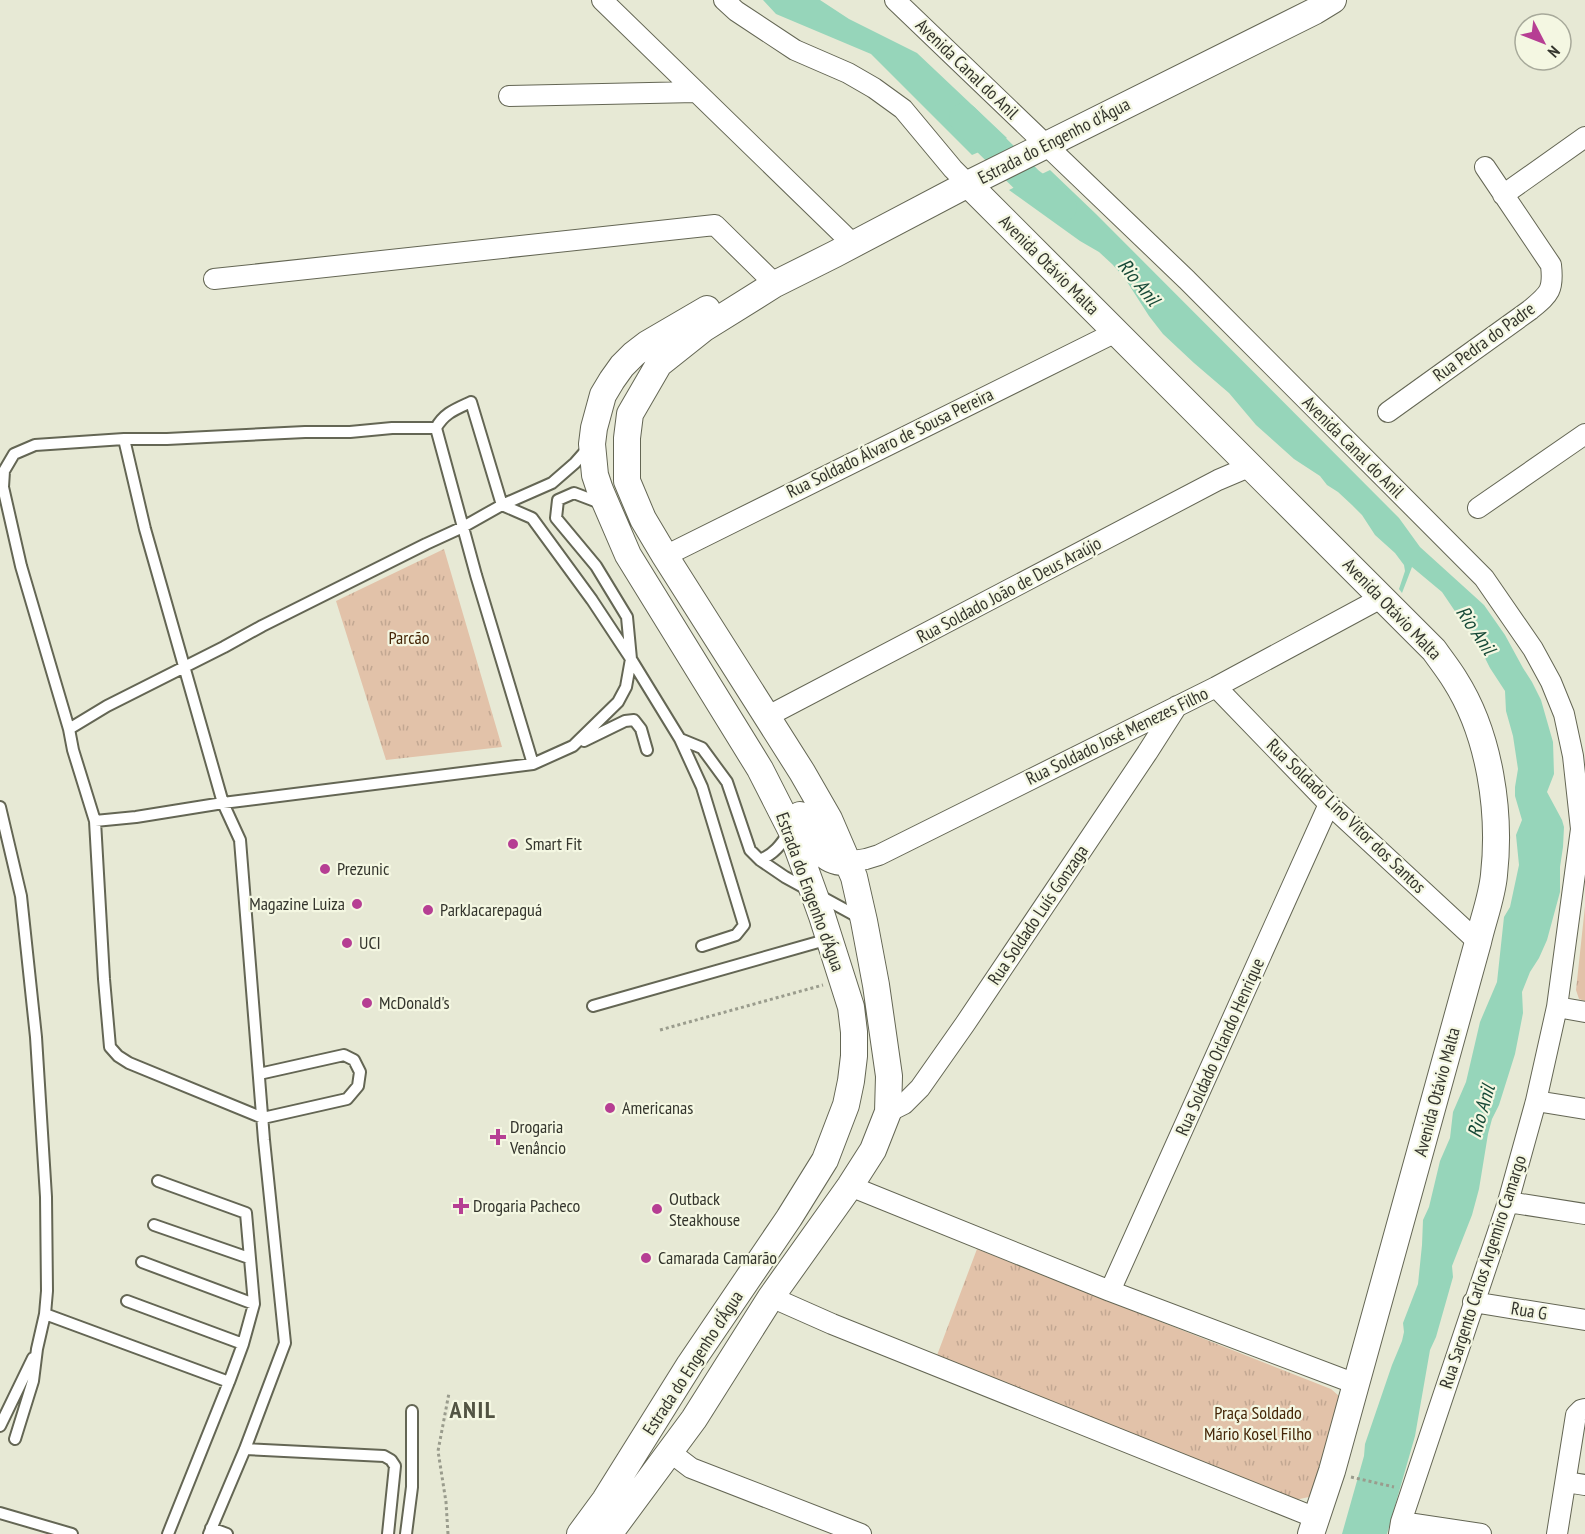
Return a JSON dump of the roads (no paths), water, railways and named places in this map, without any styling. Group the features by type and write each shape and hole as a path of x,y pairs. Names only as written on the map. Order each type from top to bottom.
{"street":[{"path":"602,0 853,244"},
{"name":"Avenida Otávio Malta","path":"724,0 736,11 795,50 848,73 903,109 952,169 974,181 1116,332 1434,650 1456,681 1474,718 1493,791 1496,837 1494,877 1332,1471 1313,1526"},
{"name":"Avenida Canal do Anil","path":"895,0 1040,148 1187,280 1484,578 1533,649 1551,682 1564,714 1573,756 1583,829 1557,1008"},
{"name":"Estrada do Engenho d'Água","path":"609,1534 694,1419 771,1297 873,1150 888,1112 889,1076 876,985 854,877 829,819 802,772 643,519 627,481 627,438 630,414 659,364 703,329 775,284 1333,0"},
{"path":"509,96 696,92"},
{"path":"1503,195 1585,137"},
{"name":"Rua Pedra do Padre","path":"1388,412 1530,310 1546,296 1553,281 1551,265 1485,167"},
{"path":"214,279 715,225 775,284"},
{"name":"Estrada do Engenho d'Água","path":"580,1534 605,1500 690,1364 789,1218 825,1160 846,1105 854,1056 851,1007 830,939 791,830 760,769 628,555 606,505 596,475 592,444 603,395 622,366 634,354 724,299 775,284"},
{"name":"Rua Soldado Álvaro de Sousa Pereira","path":"665,556 1116,332"},
{"path":"1478,508 1585,434"},
{"name":"Rua Soldado João de Deus Araújo","path":"768,716 1208,486 1251,466"},
{"name":"Rua Soldado José Menezes Filho","path":"847,862 879,855 1215,687 1383,597"},
{"name":"Rua Soldado Lino Vitor dos Santos","path":"1215,687 1329,804 1478,942"},
{"path":"720,703 767,759 799,812 814,844 830,859 847,862"},
{"name":"Rua Soldado Luís Gonzaga","path":"888,1112 904,1104 920,1088 1141,763 1177,706"},
{"name":"Rua Soldado Orlando Henrique","path":"1110,1291 1329,804"},
{"path":"1557,1008 1585,1012"},
{"name":"Rua Sargento Carlos Argemiro Camargo","path":"1400,1528 1508,1202 1536,1101 1557,1008"},
{"path":"1536,1101 1585,1109"},
{"path":"850,1186 1110,1291 1356,1384"},
{"path":"1508,1202 1585,1214"},
{"path":"771,1297 1313,1526"},
{"name":"Rua G","path":"1473,1302 1585,1320"},
{"path":"1557,1534 1576,1484 1576,1415 1585,1409"},
{"path":"670,1452 691,1468 861,1534"},
{"path":"1400,1528 1481,1534"}],"lane":[{"path":"533,764 476,575 436,428 449,412 471,402 502,505 532,518 592,600 680,739 702,787 744,925 736,935 702,946"},
{"path":"259,1074 344,1054 354,1060 360,1072 357,1086 347,1099 263,1118 129,1063 110,1047 95,821 21,566 3,487 4,471 14,454 35,445 436,428"},
{"path":"124,440 145,529 223,803 240,840 259,1074 285,1343 245,1449 210,1531 227,1534"},
{"path":"69,729 107,706 184,666 463,527 502,505 552,483 592,444"},
{"path":"573,746 618,702 626,687 631,659 627,618 596,566 556,518 558,500 574,492 606,505"},
{"path":"95,821 533,764 625,721 634,720 641,729 647,750"},
{"path":"680,739 702,748 728,782 750,850 759,860 864,921"},
{"path":"1,813 21,896 36,1037 46,1197 47,1291 45,1314 33,1381 15,1438"},
{"path":"759,860 777,850 791,830"},
{"path":"593,1006 830,939"},
{"path":"158,1181 246,1213 254,1304 229,1382 168,1534"},
{"path":"154,1225 249,1258"},
{"path":"142,1262 254,1304"},
{"path":"127,1301 243,1344"},
{"path":"45,1314 229,1382"},
{"path":"0,1426 37,1349"},
{"path":"406,1534 412,1487 412,1411"},
{"path":"245,1449 384,1456 391,1460 395,1466 388,1534"},
{"path":"0,1513 72,1534"}],"water":[{"path":"763,0 820,0 849,19 917,53 1007,138 972,155 871,54 776,14"},
{"path":"1050,170 1399,518 1420,547 1484,605 1505,635 1532,682 1541,700 1553,742 1554,774 1547,792 1564,827 1560,892 1547,940 1522,992 1523,1013 1515,1054 1499,1105 1492,1119 1472,1215 1452,1266 1453,1277 1436,1337 1430,1350 1415,1436 1387,1534 1342,1534 1364,1456 1365,1444 1402,1341 1403,1323 1418,1284 1423,1220 1429,1207 1440,1161 1450,1138 1453,1112 1466,1082 1480,1022 1497,982 1504,917 1510,907 1519,865 1516,835 1522,820 1515,796 1518,769 1506,711 1505,691 1490,668 1480,643 1442,592 1412,567 1402,593 1399,589 1405,571 1404,565 1395,553 1375,535 1362,515 1338,492 1327,485 1320,476 1294,459 1256,425 1229,393 1163,334 1124,277 1099,252 1009,190"}],"waterway":[{"name":"Rio Anil","path":"964,118 1029,182 1062,207"}],"place":[{"name":"Smart Fit","path":"513,844"},
{"name":"Prezunic","path":"325,869"},
{"name":"Magazine Luiza","path":"357,904"},
{"name":"ParkJacarepaguá","path":"428,910"},
{"name":"UCI","path":"347,943"},
{"name":"McDonald's","path":"367,1003"},
{"name":"Americanas","path":"610,1108"},
{"name":"Drogaria Venâncio","path":"498,1137"},
{"name":"Drogaria Pacheco","path":"461,1206"},
{"name":"Outback Steakhouse","path":"657,1209"},
{"name":"Camarada Camarão","path":"646,1258"}],"district":[{"name":"ANIL","path":"473,1410"}],"park label":[{"name":"Parcão","path":"409,638"},
{"name":"Praça Soldado Mário Kosel Filho","path":"1258,1423"}]}
